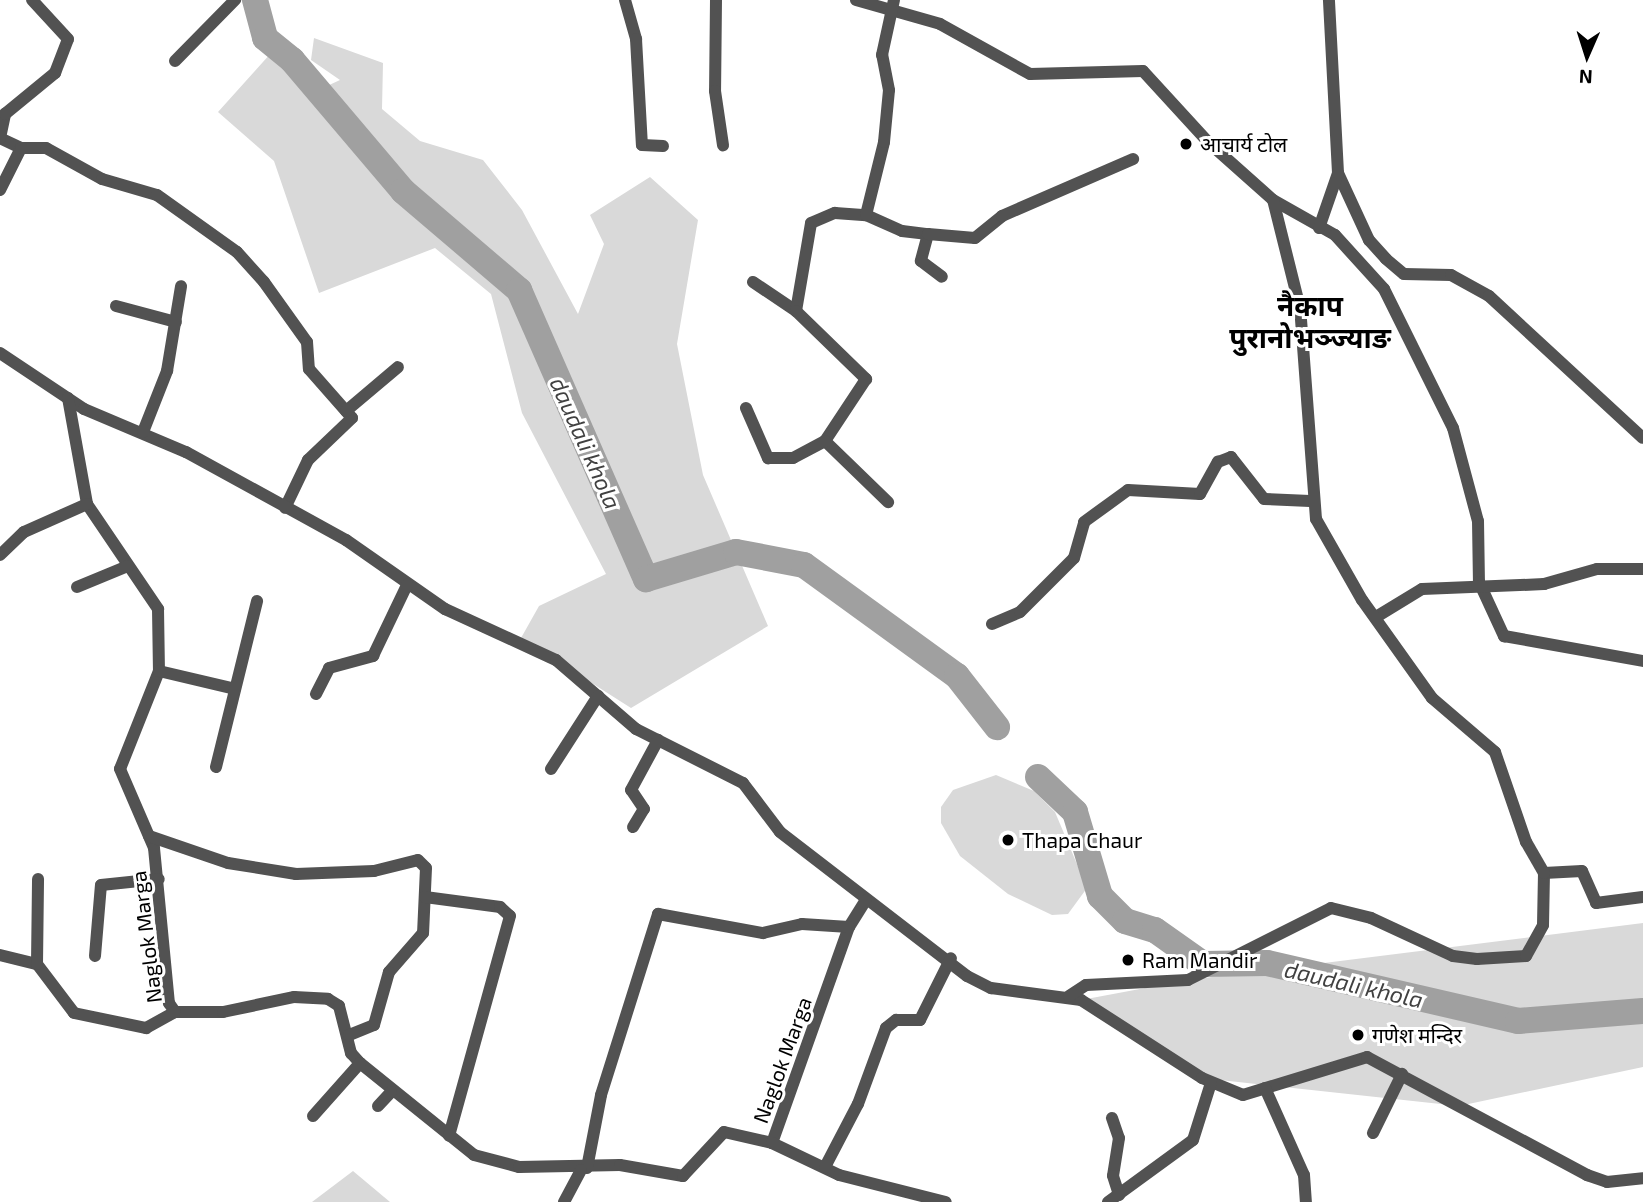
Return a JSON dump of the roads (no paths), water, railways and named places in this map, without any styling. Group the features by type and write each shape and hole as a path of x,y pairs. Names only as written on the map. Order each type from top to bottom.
{"street":[{"path":"32,0 68,39 55,73 5,114 0,138 21,148 46,148 90,174 157,195 237,252 289,310 307,342 309,369 352,418 308,460 285,508"},
{"path":"175,61 234,0"},
{"path":"625,0 636,39 642,145 663,146"},
{"path":"716,0 715,91 723,145"},
{"path":"856,0 892,4 940,24 1030,74 1143,71 1273,200 1335,235 1384,289 1419,352 1453,428 1478,521 1479,582 1504,636 1643,661"},
{"path":"1329,0 1339,173 1368,240 1404,274 1451,275 1489,296 1643,438"},
{"path":"866,215 884,142 889,90 882,55 892,4"},
{"path":"0,190 21,148"},
{"path":"796,311 811,223 835,213 866,215 902,231 975,238 1002,216 1132,159"},
{"path":"1319,228 1339,173"},
{"path":"1069,996 1086,985 1159,986 1220,967 1313,912 1331,908 1371,918 1452,956 1526,956 1543,925 1544,873 1526,842 1495,752 1432,698 1376,617 1310,500 1300,308 1273,200"},
{"path":"928,234 921,261 942,277"},
{"path":"746,408 768,458 793,458 825,441 866,379 796,311 753,282"},
{"path":"143,432 167,370 181,286"},
{"path":"116,306 176,322"},
{"path":"0,353 68,398 143,432 346,540 407,586 556,660 598,696 658,740 743,783 780,832 865,901 951,958 990,988 1069,996 1210,1083 1243,1095 1357,1055 1402,1074 1587,1175 1607,1181 1643,1178"},
{"path":"346,411 398,367"},
{"name":"Naglok Marga","path":"68,398 87,504 158,609 159,671 120,769 149,836 159,879 169,1003 176,1012 223,1012 309,996 339,1006 360,1063 391,1092 474,1155 519,1167 584,1169 620,1165 683,1176 724,1132 772,1143 849,927 865,901"},
{"path":"825,441 888,502"},
{"path":"992,624 1020,612 1074,558 1084,522 1128,490 1200,494 1218,462 1231,457 1264,499 1310,500"},
{"path":"0,555 24,532 87,504"},
{"path":"77,587 128,566"},
{"path":"1376,617 1422,589 1479,582 1544,584 1597,569 1643,569"},
{"path":"316,694 329,668 360,664 373,656 407,586"},
{"path":"216,767 257,601"},
{"path":"159,671 235,689"},
{"path":"551,769 598,696"},
{"path":"634,827 643,809 631,790 658,740"},
{"path":"149,836 228,863 296,874 374,871 418,860 426,868 423,933 389,972 374,1025 349,1035"},
{"path":"1544,873 1582,871 1596,903 1643,897"},
{"path":"38,878 37,964 74,1013 146,1028 176,1012"},
{"path":"95,956 102,885 159,879"},
{"path":"425,897 500,907 510,916 449,1136"},
{"path":"564,1202 584,1169 601,1095 658,914 763,933 802,924 849,927"},
{"path":"0,955 37,964"},
{"path":"825,1167 858,1104 886,1028 896,1020 920,1020 951,958"},
{"path":"313,1116 360,1063"},
{"path":"1373,1133 1402,1074"},
{"path":"1114,1199 1193,1140 1210,1083"},
{"path":"1265,1088 1304,1175 1306,1202"},
{"path":"378,1106 391,1092"},
{"path":"1112,1118 1119,1138 1112,1176 1114,1199"},
{"path":"772,1143 825,1167 946,1202"}],"waterway":[{"name":"daudali khola","path":"255,0 265,38 292,60 403,191 519,290 646,579 736,552 804,565 957,676 997,727"},
{"name":"daudali khola","path":"1038,777 1075,812 1100,896 1125,921 1155,930 1203,964 1267,963 1518,1021 1643,1011"}],"place":[{"name":"आचार्य टोल","path":"1186,144"},
{"name":"Thapa Chaur","path":"1008,840"},
{"name":"Ram Mandir","path":"1128,960"},
{"name":"गणेश मन्दिर","path":"1358,1035"}],"district":[{"name":"नैकाप पुरानोभञ्ज्याङ","path":"1310,321"}]}
